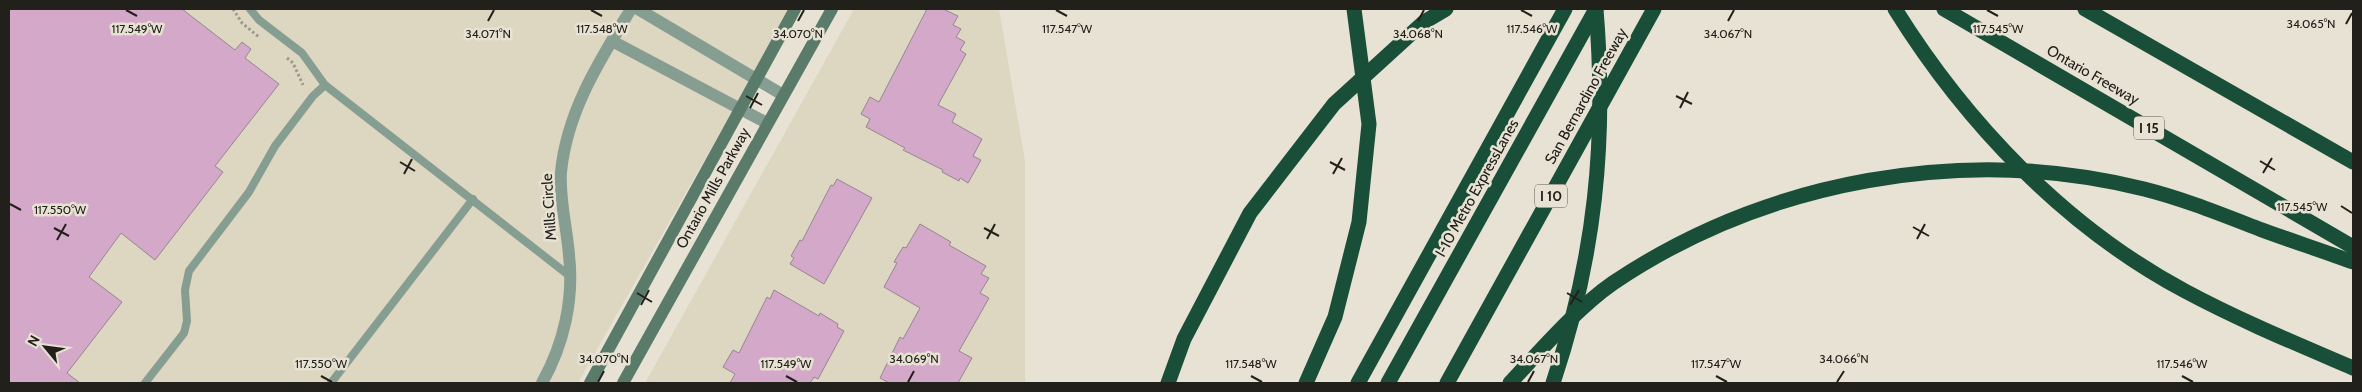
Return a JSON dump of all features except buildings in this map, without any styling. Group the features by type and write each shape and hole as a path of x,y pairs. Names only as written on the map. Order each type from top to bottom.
{"highway":[{"path":"1306,383 1335,317 1359,222 1369,124 1354,9"},
{"path":"1168,383 1184,339 1250,213 1334,104 1424,22 1446,9"},
{"path":"1358,383 1565,9"},
{"path":"1553,383 1567,341 1584,273 1595,203 1601,135 1601,65 1596,9"},
{"name":"I-10 Metro ExpressLanes","path":"1388,383 1596,9"},
{"name":"San Bernardino Freeway","path":"1447,383 1654,9"},
{"path":"1895,9 1920,48 1964,106 2013,160 2078,219 2129,256 2183,290 2248,322 2353,368"},
{"name":"Ontario Freeway","path":"1944,9 2353,246"},
{"path":"2085,9 2353,162"},
{"path":"1510,383 1553,336 1611,284 1678,244 1741,216 1807,194 1881,177 1943,171 1992,169 2084,177 2144,189 2204,208 2353,262"}],"main road":[{"name":"Ontario Mills Parkway","path":"590,383 795,9"},
{"name":"Ontario Mills Parkway","path":"622,383 832,9"}],"street":[{"name":"Mills Circle","path":"542,383 562,338 571,277 561,174 574,112 631,9"},
{"path":"638,9 783,96"},
{"path":"612,41 768,123"}],"lane":[{"path":"250,9 259,20 302,53 325,85 571,277"},
{"path":"145,383 184,333 187,321 184,290 188,271 249,192 275,146 313,96 325,85"},
{"path":"331,383 473,199"}],"path":[{"path":"233,9 242,23 267,42"},
{"path":"280,53 293,63 303,85"}],"shaded area":[{"path":"9,9 790,9 578,383 9,383"},
{"path":"854,9 999,9 1025,161 1025,383 645,383"}]}
